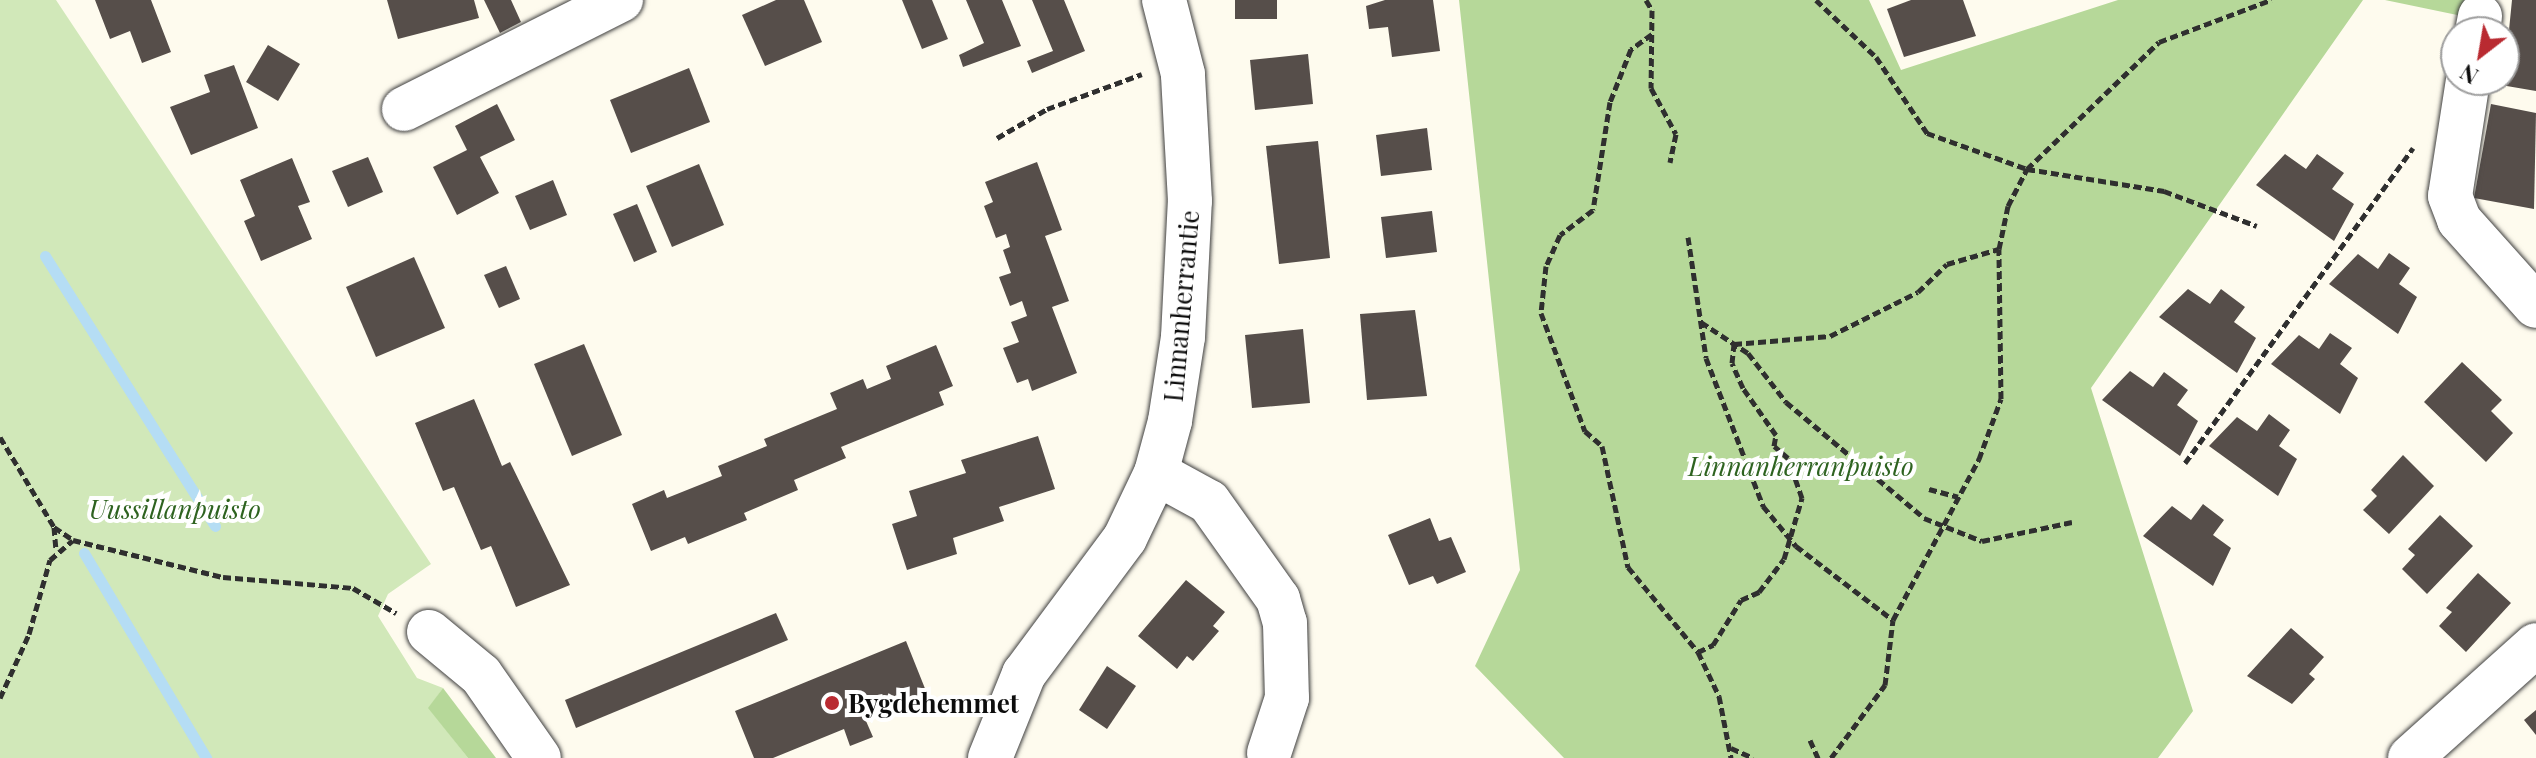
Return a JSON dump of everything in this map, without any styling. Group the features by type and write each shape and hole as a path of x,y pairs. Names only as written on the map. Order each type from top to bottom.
{"street":[{"path":"404,109 621,0"},
{"name":"Linnanherrantie","path":"990,758 1024,674 1125,538 1156,473 1183,337 1190,201 1183,74 1164,0"},
{"path":"2466,96 2450,196 2459,220 2536,306"},
{"path":"1156,473 1209,502 1278,599 1285,623 1287,698 1269,753"},
{"path":"429,632 481,675 539,758"},
{"path":"2410,758 2536,645"}],"path":[{"path":"1646,0 1652,34 1651,88 1676,134 1670,162"},
{"path":"1816,0 1876,57 1927,133 2027,169 2164,191 2257,226"},
{"path":"1831,758 1885,685 1893,620 1958,497 2001,399 1999,249 2008,206 2027,169 2159,42 2271,0"},
{"path":"1652,34 1631,49 1610,102 1593,210 1560,235 1546,266 1541,313 1585,431 1602,446 1628,567 1698,652 1719,696 1731,758"},
{"path":"997,138 1047,109 1131,75 1155,73"},
{"path":"2185,463 2413,148"},
{"path":"1688,237 1706,358 1747,474 1790,539 1893,620"},
{"path":"1734,344 1830,336 1918,292 1947,264 1999,249"},
{"path":"1701,322 1734,344 1830,441 1942,527 1982,541 2072,522"},
{"path":"1698,652 1722,636 1741,600 1759,592 1784,559 1802,498 1788,458 1774,446 1776,435 1743,388 1732,363 1734,344"},
{"path":"0,437 54,527 73,540 223,577 353,588 429,632"},
{"path":"1929,489 1958,497"},
{"path":"0,698 56,549 54,527"},
{"path":"56,549 73,540"},
{"path":"1810,740 1818,758"},
{"path":"1731,748 1753,758"}],"green space":[{"name":"Uussillanpuisto","path":"0,0 56,0 431,564 388,594 378,616 417,678 443,688 429,708 468,758 0,758"},
{"name":"Linnanherranpuisto","path":"1459,0 1869,0 1901,70 2118,0 2363,0 2091,388 2193,711 2158,758 1564,758 1475,666 1520,570"},
{"path":"2385,0 2464,0 2462,16"},
{"path":"443,688 496,758 468,758 428,708"}],"building":[{"path":"95,0 151,0 171,52 142,63 130,31 110,39"},
{"path":"387,0 474,0 479,18 398,39"},
{"path":"484,0 511,0 521,22 500,33"},
{"path":"776,0 804,0 822,42 765,66 742,15"},
{"path":"902,0 932,0 948,39 922,49"},
{"path":"966,0 1002,0 1021,46 963,67 959,55 984,43"},
{"path":"1032,0 1064,0 1085,51 1032,73 1027,61 1053,51"},
{"path":"1235,0 1277,0 1277,19 1235,19"},
{"path":"1385,0 1433,0 1440,51 1392,57 1388,27 1369,29 1366,6"},
{"path":"1911,0 1963,0 1976,36 1904,57 1887,9"},
{"path":"2512,0 2536,0 2536,91 2520,88 2520,16 2510,16"},
{"path":"268,45 300,64 278,101 246,82"},
{"path":"1308,54 1313,104 1255,110 1250,60"},
{"path":"234,65 258,128 191,155 170,107 210,92 204,75"},
{"path":"689,68 710,122 631,153 610,100"},
{"path":"497,104 515,140 480,157 499,193 457,215 433,167 467,150 455,126"},
{"path":"2491,104 2536,113 2534,209 2474,198"},
{"path":"1427,128 1432,170 1381,176 1376,135"},
{"path":"1318,141 1330,258 1279,264 1266,146"},
{"path":"2285,154 2306,169 2317,154 2344,173 2332,189 2354,204 2334,241 2256,185"},
{"path":"368,157 383,192 348,207 332,171"},
{"path":"292,158 310,202 298,206 312,239 261,261 244,221 255,216 240,180"},
{"path":"1037,162 1062,230 1045,236 1069,301 1052,307 1077,373 1032,391 1028,379 1017,383 1003,348 1019,342 1011,322 1027,316 1022,301 1010,306 999,277 1011,273 1003,250 1010,247 1006,234 996,238 984,206 993,202 985,182"},
{"path":"699,164 724,225 672,247 646,186"},
{"path":"553,180 567,215 530,230 515,196"},
{"path":"637,204 657,252 634,262 613,214"},
{"path":"1432,211 1437,252 1386,258 1381,217"},
{"path":"2389,253 2410,268 2399,284 2417,297 2398,334 2329,284 2358,254 2378,269"},
{"path":"414,257 445,328 376,357 346,287"},
{"path":"506,266 520,299 499,308 484,275"},
{"path":"2188,289 2210,304 2221,289 2245,307 2234,322 2256,338 2237,373 2159,317"},
{"path":"1415,310 1427,396 1367,400 1360,314"},
{"path":"1303,329 1310,403 1252,408 1245,335"},
{"path":"2330,333 2352,348 2340,364 2358,378 2340,414 2271,364 2299,335 2319,349"},
{"path":"584,344 622,435 572,456 534,364"},
{"path":"936,345 953,386 939,392 944,405 841,447 846,458 794,480 798,490 744,513 747,520 688,544 685,537 651,551 632,504 664,490 667,498 722,476 718,466 767,446 764,439 837,409 830,393 863,379 867,389 891,379 886,366"},
{"path":"2462,362 2502,400 2491,411 2513,433 2486,462 2424,402"},
{"path":"2130,371 2153,387 2164,372 2188,390 2177,405 2198,421 2180,456 2102,400"},
{"path":"474,399 502,466 510,462 570,585 516,607 491,546 481,550 454,487 443,491 415,423"},
{"path":"2269,414 2290,430 2279,446 2297,459 2278,496 2209,446 2237,417 2257,431"},
{"path":"1038,436 1055,489 999,507 1004,521 953,538 957,554 907,570 892,524 917,516 909,491 966,473 961,460"},
{"path":"2403,455 2434,486 2389,534 2363,510 2377,496 2371,490"},
{"path":"2203,504 2224,520 2213,535 2231,548 2213,586 2143,536 2172,506 2191,520"},
{"path":"2440,515 2473,546 2427,594 2402,569 2415,555 2408,549"},
{"path":"1430,518 1439,541 1451,537 1466,572 1437,584 1433,576 1409,585 1388,535"},
{"path":"2478,573 2511,603 2466,652 2439,626 2452,612 2446,608"},
{"path":"1186,580 1225,612 1213,626 1219,631 1193,661 1187,656 1177,669 1138,636"},
{"path":"776,613 788,640 576,728 565,700"},
{"path":"2291,628 2324,657 2309,674 2315,679 2292,704 2247,676"},
{"name":"Bygdehemmet","path":"906,641 928,696 866,721 873,737 850,746 844,729 773,758 754,758 735,711"},
{"path":"1107,666 1136,686 1107,729 1079,710"},
{"path":"2536,710 2536,735 2524,720"}],"waterway":[{"path":"45,256 215,526"},
{"path":"84,553 206,758"}],"place":[{"name":"Bygdehemmet","path":"832,703"}]}
